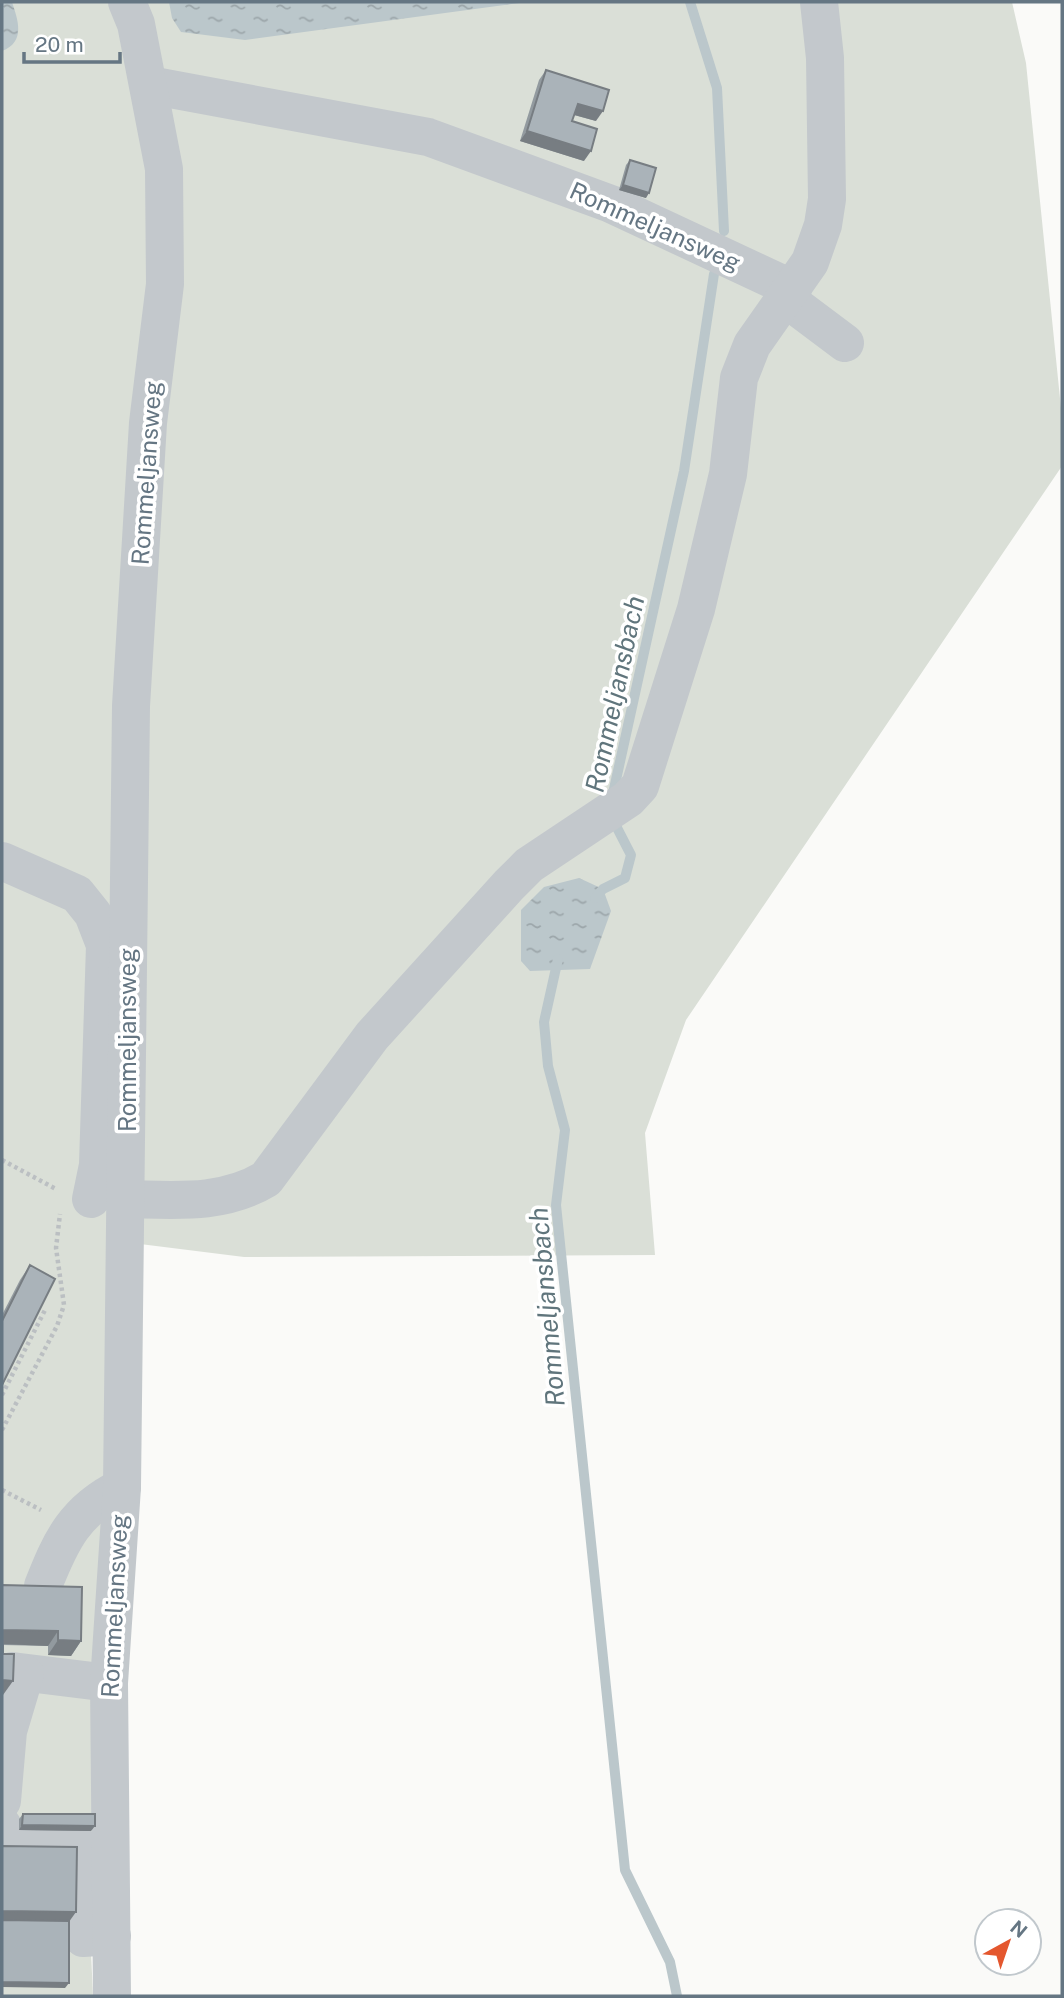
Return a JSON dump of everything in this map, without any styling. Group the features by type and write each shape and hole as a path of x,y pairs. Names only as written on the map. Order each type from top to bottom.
{"street":[{"name":"Rommeljansweg","path":"112,1996 109,1683 122,1487 98,1199 148,423 164,284 164,169 136,24 127,2"},
{"path":"2,861 77,894 93,914 105,945 98,1199 208,1200 245,1192 266,1179 372,1035 509,885 529,865 616,807 640,786 696,609 728,474 739,378 752,345 789,294 817,247 827,199 825,58 819,2"},
{"name":"Rommeljansweg","path":"149,85 428,137 611,204 789,294 845,343"},
{"path":"43,1586 70,1525 107,1494 122,1487"},
{"path":"2,1801 8,1731 19,1673 109,1683"},
{"path":"2,1825 13,1845 82,1848 83,1938 111,1936"}],"path":[{"path":"2,1160 98,1199"},
{"path":"2,1430 57,1326 64,1305 56,1248 58,1217 64,1206 98,1199"},
{"path":"2,1395 45,1310"},
{"path":"2,1490 70,1525"}],"shaded area":[{"path":"2,2 1012,2 1026,63 1062,418 1062,466 686,1020 645,1133 655,1255 244,1257 116,1241 91,1952 93,1996 2,1996"}],"water":[{"path":"2,2 12,2 18,30 15,42 2,51"},
{"path":"169,2 527,2 245,40 181,32 172,18"},
{"path":"579,878 603,889 611,911 590,969 530,971 521,961 521,910 544,887"}],"building":[{"path":"546,70 609,90 603,111 578,104 572,121 597,129 591,151 527,131"},
{"path":"630,160 656,168 649,193 623,185"},
{"path":"30,1265 55,1279 2,1385 2,1321"},
{"path":"2,1585 82,1587 81,1641 58,1640 58,1631 3,1630 3,1654 14,1654 13,1681 2,1680"},
{"path":"23,1814 95,1814 95,1826 22,1825"},
{"path":"2,1846 77,1847 76,1912 2,1911"},
{"path":"2,1920 69,1921 69,1983 2,1982"}],"waterway":[{"name":"Rommeljansbach","path":"690,2 717,88 724,231"},
{"name":"Rommeljansbach","path":"612,798 684,471 714,274"},
{"name":"Rommeljansbach","path":"595,898 603,889 625,878 631,855 613,820"},
{"name":"Rommeljansbach","path":"558,959 544,1022 548,1066 565,1130 556,1205 625,1870 670,1962 677,1996"}]}
